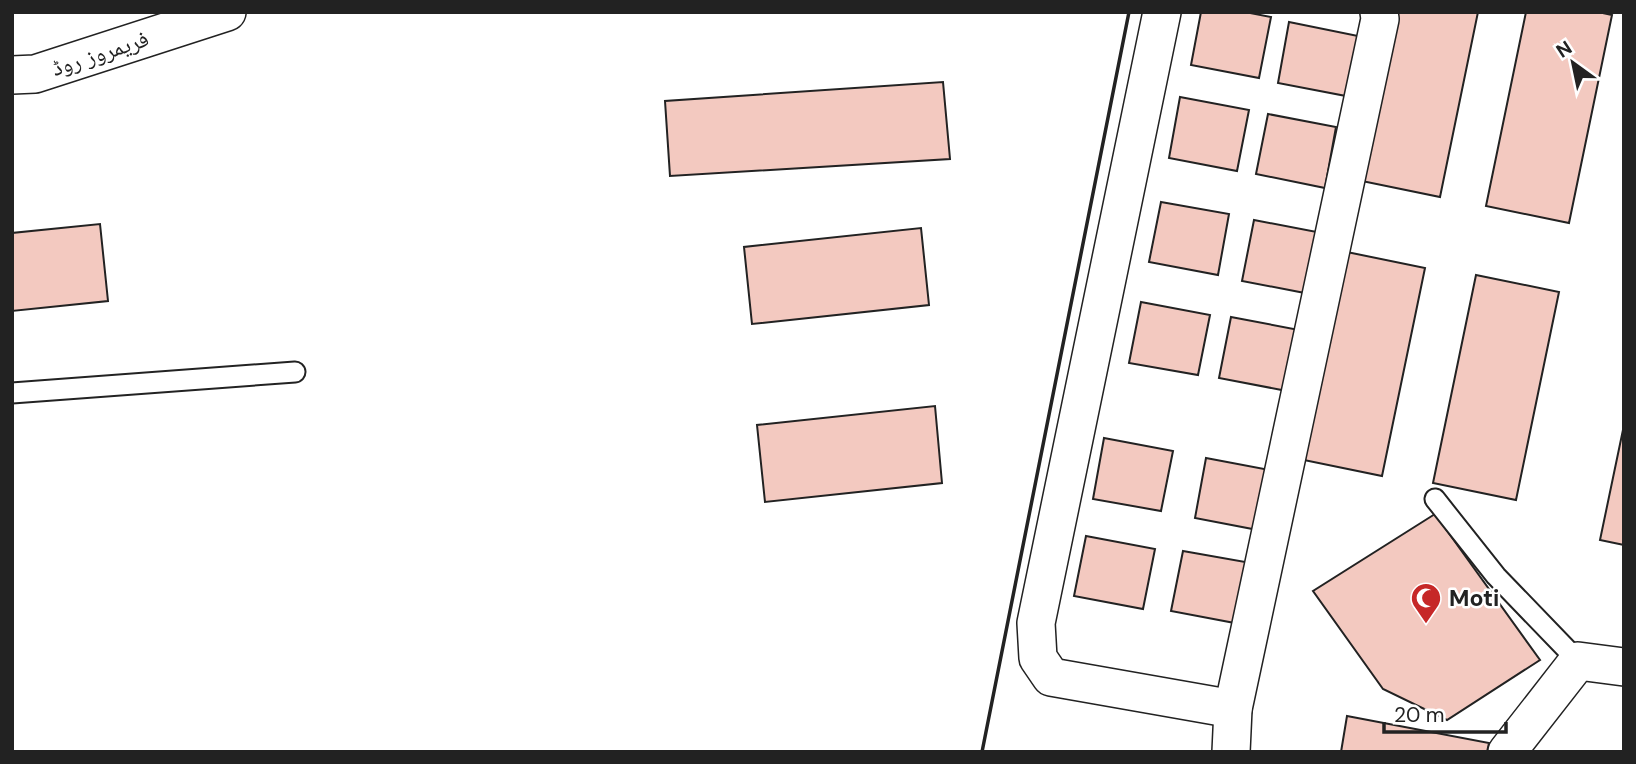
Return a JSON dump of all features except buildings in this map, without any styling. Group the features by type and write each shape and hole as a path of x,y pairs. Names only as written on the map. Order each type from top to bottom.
{"street":[{"name":"فریمروز روڈ","path":"12,75 35,74 227,12"},
{"path":"1162,12 1036,623 1038,658 1051,677 1233,709"},
{"path":"1231,752 1233,709 1380,19 1379,12"},
{"path":"1507,752 1578,661 1624,667"}],"lane":[{"path":"12,393 295,372"},
{"path":"1435,499 1496,576 1578,661"}],"wall":[{"path":"982,752 1129,12"}],"place":[{"name":"Moti","path":"1426,625"}]}
